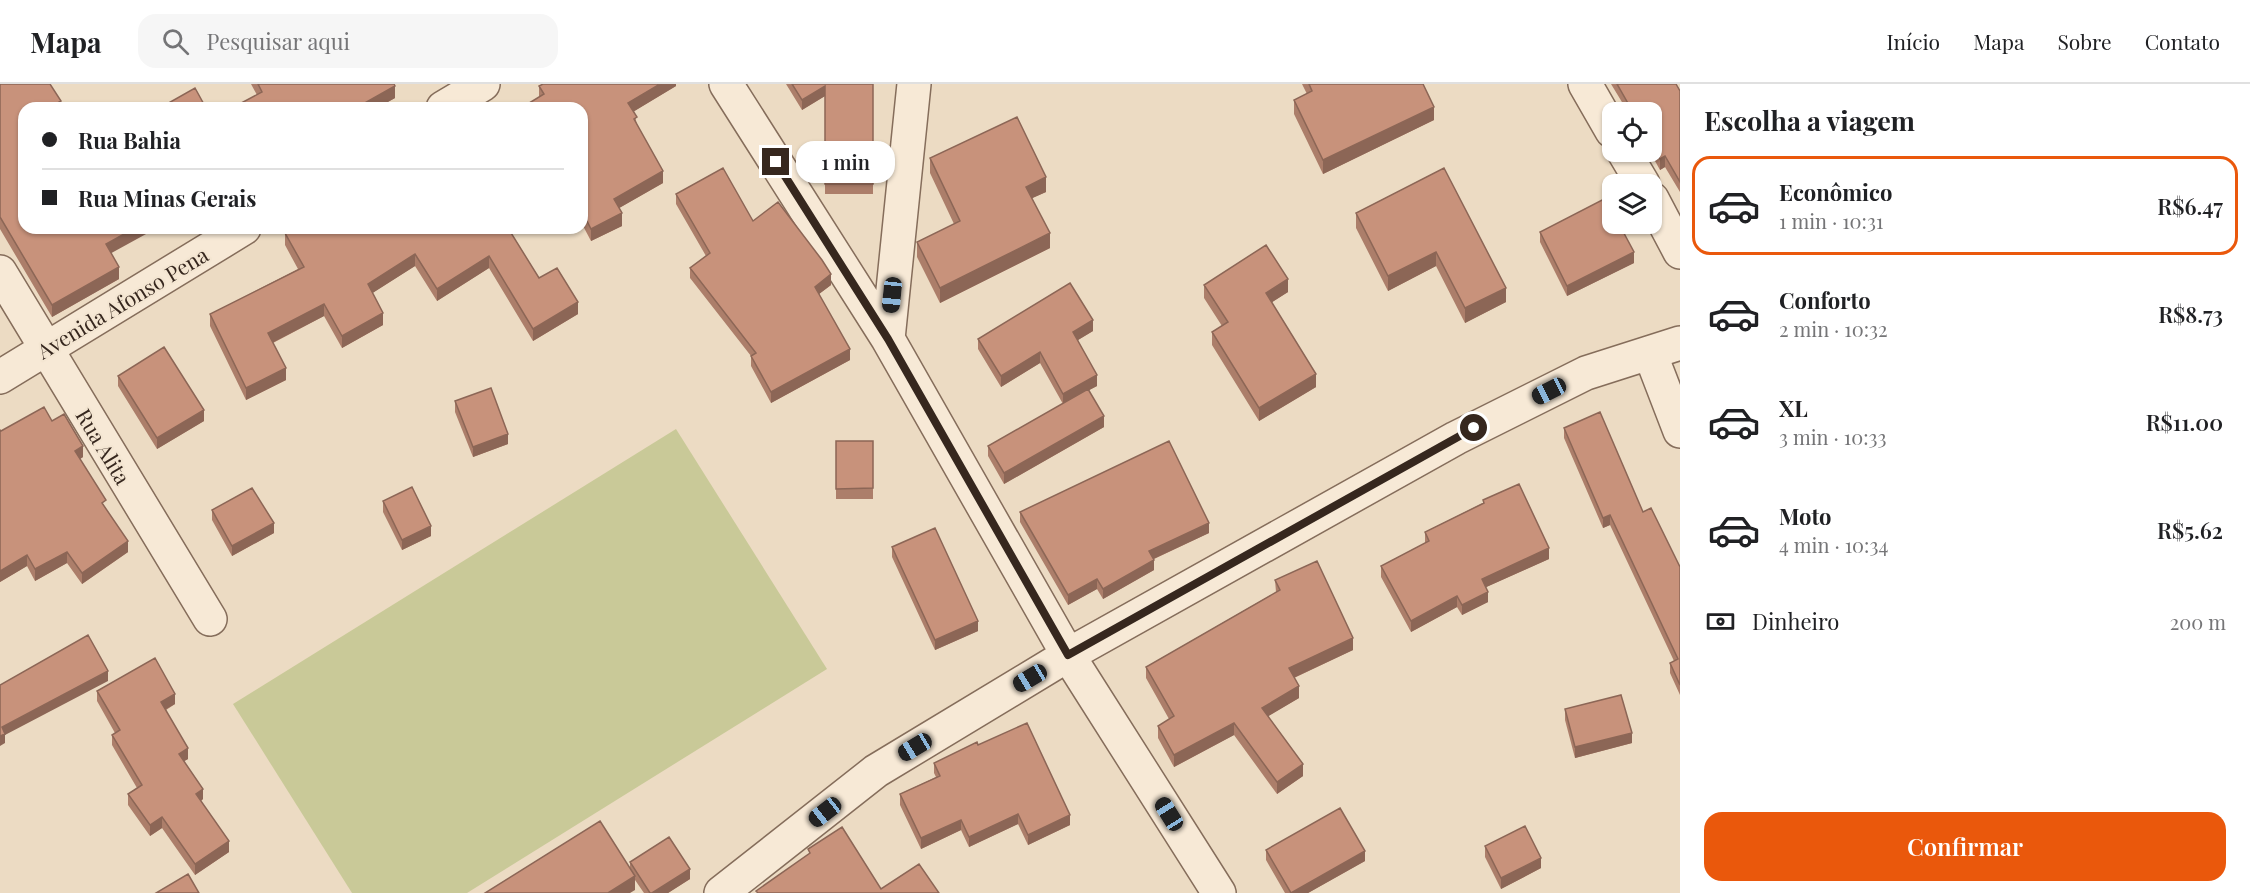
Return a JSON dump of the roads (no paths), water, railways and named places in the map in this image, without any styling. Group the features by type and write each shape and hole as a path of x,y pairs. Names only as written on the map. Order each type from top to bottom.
{"street":[{"path":"454,102 483,84"},
{"path":"726,84 888,339 1068,655 1219,893"},
{"path":"888,339 914,84"},
{"path":"1585,84 1602,114"},
{"path":"1662,218 1680,252"},
{"name":"Avenida Afonso Pena","path":"0,377 44,348 234,234"},
{"name":"Rua Alita","path":"0,272 210,619"},
{"path":"722,893 876,771 1068,655 1456,438 1586,373 1665,348 1680,431"}]}
